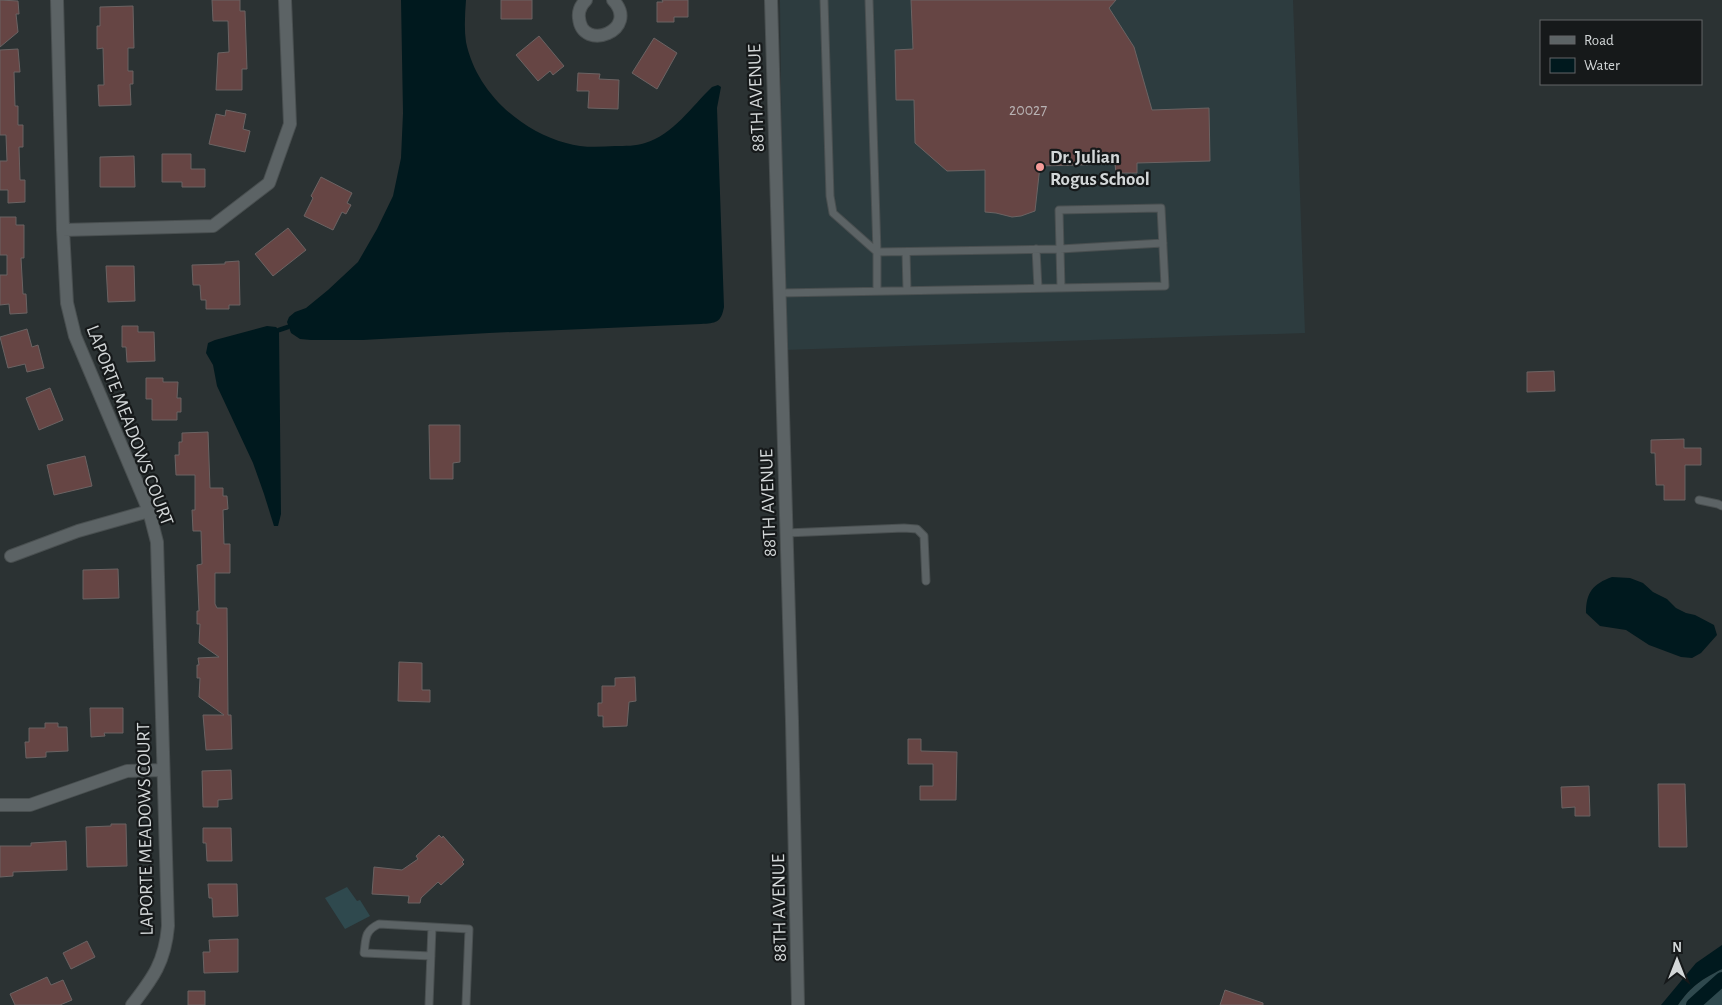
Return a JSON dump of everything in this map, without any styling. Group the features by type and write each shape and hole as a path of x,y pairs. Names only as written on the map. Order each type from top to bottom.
{"street":[{"name":"LAPORTE MEADOWS COURT","path":"58,0 63,230 67,303 71,323 149,511 157,542 162,770 168,926 167,941 162,958 152,980 132,1005"},
{"path":"63,230 213,226 269,183 290,124 285,0"},
{"path":"586,0 580,8 580,22 583,28 595,36 602,36 615,29 620,16 615,1"},
{"name":"88TH AVENUE","path":"770,0 798,1005"},
{"path":"11,556 78,531 149,511"},
{"path":"0,806 30,805 127,770 162,770"}],"lane":[{"path":"824,0 830,196 833,213 877,252 1060,249 1163,243"},
{"path":"869,0 878,291"},
{"path":"779,293 907,290 1061,288 1165,286 1161,208 1059,210 1061,288"},
{"path":"1036,249 1038,288"},
{"path":"906,252 907,290"},
{"path":"1699,500 1722,506"},
{"path":"786,534 917,529 924,536 926,581"},
{"path":"431,956 364,953 366,933 379,924 470,929 466,1005"},
{"path":"429,1005 432,927"}],"shaded area":[{"name":"Dr. Julian Rogus School","path":"780,0 1293,0 1305,333 784,350"},
{"path":"347,887 357,901 360,900 370,916 345,929 325,898"},
{"path":"1722,969 1722,1005 1678,1005 1697,984"}],"water":[{"path":"401,0 466,0 466,42 471,60 479,77 502,106 516,118 532,129 572,145 596,147 630,146 645,143 664,134 673,127 712,87 718,85 721,87 717,108 724,307 717,321 701,324 363,340 300,339 291,333 287,322 289,317 295,312 306,308 358,262 393,196 401,158 403,113"},
{"path":"267,326 276,327 279,330 281,514 278,526 274,526 253,463 217,386 213,365 206,353 208,343"},
{"path":"1612,577 1630,578 1643,583 1653,592 1667,599 1676,608 1714,625 1717,635 1701,653 1692,658 1681,657 1649,645 1626,630 1600,626 1586,613 1587,600 1595,586"},
{"path":"1722,945 1722,969 1697,984 1678,1005 1661,1005 1696,963"}],"building":[{"path":"0,0 18,1 19,14 16,14 18,32 0,47"},
{"path":"212,0 240,0 240,11 245,11 247,69 242,69 242,90 216,90 218,53 229,52 228,21 213,21"},
{"path":"501,0 532,0 532,19 501,19"},
{"path":"662,0 688,0 688,17 674,17 674,22 657,22 657,2 663,2"},
{"name":"Dr. Julian Rogus School","path":"911,0 1116,0 1109,8 1134,47 1152,110 1209,108 1210,161 1137,163 1137,173 1116,173 1115,164 1040,166 1035,211 1012,217 985,212 985,170 947,171 915,143 914,100 896,100 895,50 913,49"},
{"path":"133,6 134,48 128,48 128,71 133,71 133,84 130,84 131,105 99,106 98,85 104,85 103,48 97,49 97,26 100,26 100,7"},
{"path":"539,36 564,66 553,75 550,71 538,81 516,55"},
{"path":"654,38 677,53 657,89 632,73"},
{"path":"18,49 20,72 14,72 15,106 18,106 18,125 23,125 23,147 19,147 20,180 25,180 25,202 8,203 8,190 0,190 0,161 7,161 6,135 0,135 0,50"},
{"path":"578,73 600,74 599,79 619,80 618,109 588,108 589,91 577,91"},
{"path":"226,110 246,114 243,129 250,131 245,152 209,144 216,114 225,116"},
{"path":"162,154 191,154 191,169 205,169 205,187 182,187 182,182 162,182"},
{"path":"134,156 135,187 100,187 100,157"},
{"path":"321,177 352,193 347,203 351,205 346,214 342,212 333,230 304,216 313,198 311,196"},
{"path":"0,217 16,217 16,225 24,225 24,258 21,258 23,294 26,294 27,313 10,314 9,304 0,305 0,275 7,275 7,255 0,255"},
{"path":"288,228 306,250 273,276 255,254"},
{"path":"239,261 240,305 229,305 229,309 206,309 206,300 201,300 200,285 193,285 192,265 225,264 225,262"},
{"path":"106,266 134,266 135,301 108,302"},
{"path":"122,326 138,326 138,332 154,332 155,361 127,362 126,347 122,347"},
{"path":"27,329 32,347 38,345 44,368 27,372 25,364 8,368 0,337"},
{"path":"1554,371 1555,391 1527,392 1527,372"},
{"path":"146,378 163,378 163,382 178,382 177,398 181,398 181,412 177,412 177,420 152,420 152,399 146,399"},
{"path":"50,388 63,420 39,430 26,398"},
{"path":"429,425 460,425 460,462 453,463 453,479 430,479"},
{"path":"208,432 210,488 223,488 223,496 227,496 228,509 223,510 224,544 230,544 230,573 215,573 215,604 217,608 227,608 228,715 231,715 232,749 206,750 203,715 224,715 199,697 200,678 197,678 197,665 199,665 198,658 219,657 199,643 200,624 197,624 197,611 199,611 197,565 202,564 201,531 193,531 192,510 195,510 195,475 176,475 175,455 179,455 179,442 182,442 182,433"},
{"path":"1684,439 1684,448 1701,448 1701,465 1685,465 1685,500 1664,500 1664,485 1656,485 1655,453 1651,453 1651,440"},
{"path":"85,456 92,486 54,495 47,465"},
{"path":"118,569 119,598 83,599 83,570"},
{"path":"399,662 422,663 422,690 430,690 430,702 398,701"},
{"path":"635,677 636,701 629,702 627,726 603,727 603,716 598,716 598,703 602,703 602,686 615,686 615,678"},
{"path":"90,708 123,708 123,733 104,733 105,736 91,737"},
{"path":"45,723 58,723 58,727 67,727 68,751 46,752 46,757 26,758 25,742 29,742 29,728 45,728"},
{"path":"908,739 921,739 921,751 957,752 956,800 920,800 920,786 933,786 933,764 908,764"},
{"path":"231,770 232,799 218,800 218,807 203,807 202,771"},
{"path":"1658,784 1685,784 1687,847 1659,847"},
{"path":"1589,786 1590,816 1575,816 1575,807 1562,808 1561,787"},
{"path":"111,824 126,824 127,866 87,867 86,827 111,826"},
{"path":"203,828 231,828 232,861 207,861 206,843 203,843"},
{"path":"439,835 442,838 443,836 464,860 462,862 464,864 441,885 438,882 421,898 420,903 408,903 409,896 372,894 374,867 402,870 418,859 416,856"},
{"path":"66,841 67,870 13,872 13,876 0,877 0,846 31,846 31,843"},
{"path":"208,884 237,884 238,916 213,917 212,898 209,898"},
{"path":"238,939 238,972 204,973 203,952 210,952 209,940"},
{"path":"87,941 95,957 71,969 63,953"},
{"path":"47,977 51,985 63,980 72,1000 60,1005 15,1005 10,994"},
{"path":"1225,990 1263,1003 1263,1005 1220,1005"},
{"path":"188,991 205,991 205,1005 188,1005"}],"waterway":[{"path":"279,330 288,327"},
{"path":"1693,1005 1722,979"}],"place":[{"name":"Dr. Julian Rogus School","path":"1040,167"}]}
